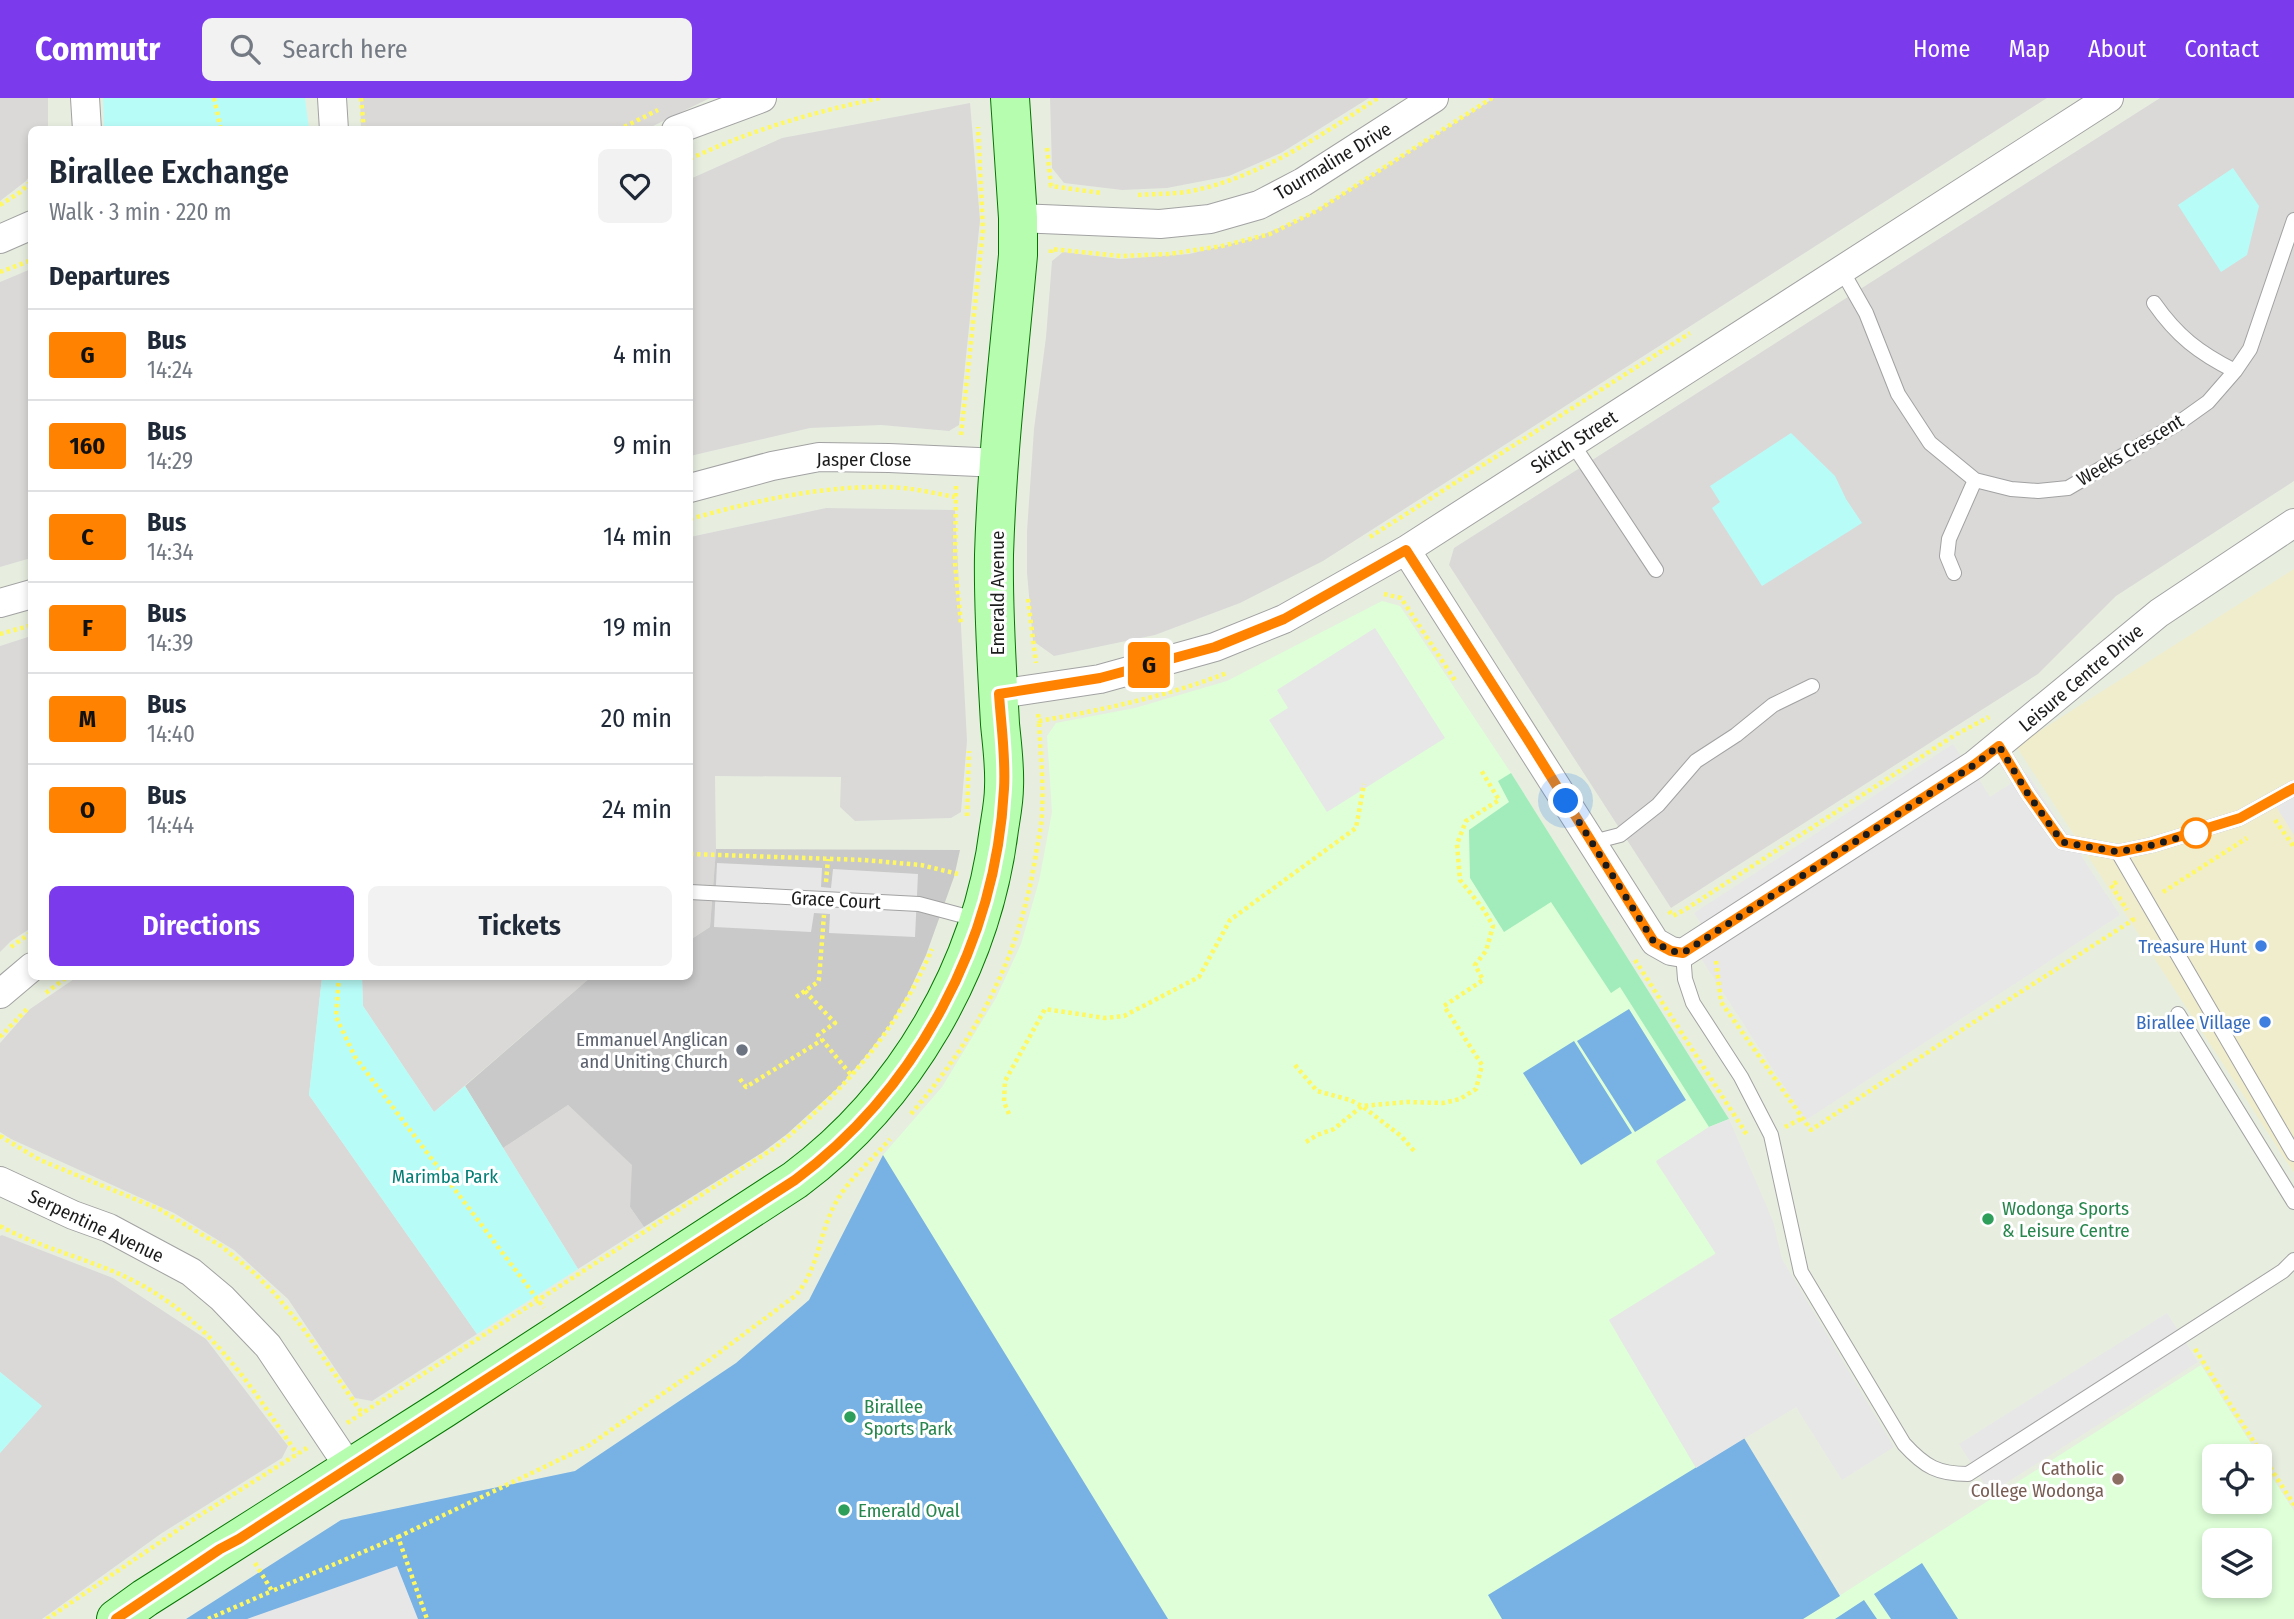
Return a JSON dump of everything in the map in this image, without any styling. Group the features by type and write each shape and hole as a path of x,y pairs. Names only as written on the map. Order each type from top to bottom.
{"street":[{"path":"85,98 87,126"},
{"path":"332,98 334,126"},
{"path":"670,118 762,98"},
{"name":"Emerald Avenue","path":"116,1619 220,1549 443,1409 795,1180 835,1149 886,1094 919,1047 967,956 963,916 989,890 997,851 1004,788 994,556 1018,255 1010,98"},
{"name":"Tourmaline Drive","path":"1018,218 1160,224 1210,219 1259,205 1303,182 1434,98"},
{"name":"Skitch Street","path":"999,694 1040,671 1100,678 1215,647 1284,619 1406,550 2109,98"},
{"path":"0,239 28,227"},
{"name":"Jasper Close","path":"693,487 772,466 819,457 1000,463"},
{"name":"Leisure Centre Drive","path":"1694,946 1974,765 2159,613 2294,523"},
{"path":"1406,550 1593,842 1643,948 1671,951 1694,946"},
{"path":"0,603 28,595"},
{"path":"0,994 28,970"},
{"name":"Serpentine Avenue","path":"0,1181 108,1228 191,1272 222,1298 268,1346 349,1467"}],"lane":[{"name":"Weeks Crescent","path":"1841,269 1866,313 1898,394 1930,443 1975,480 2011,489 2038,491 2068,488 2180,422 2208,402 2235,371 2250,349 2294,220"},
{"path":"2154,303 2168,324 2204,355 2235,371"},
{"path":"1572,443 1656,570"},
{"path":"1954,573 1947,556 1950,539 1975,480"},
{"path":"1593,842 1620,835 1658,805 1696,761 1736,735 1773,705 1812,685"},
{"path":"1999,746 2062,842 2118,852 2152,845 2240,818 2294,788"},
{"path":"2118,852 2294,1154"},
{"name":"Grace Court","path":"693,892 919,904 963,916"},
{"path":"1694,946 1685,979 1693,1003 1741,1077 1771,1135 1801,1272 1905,1444 1914,1455 1937,1471 1968,1474 2283,1271 2294,1260"},
{"path":"2178,1014 2294,1202"}],"path":[{"path":"214,98 220,126"},
{"path":"361,98 364,126"},
{"path":"693,158 792,120 880,98"},
{"path":"1127,195 1187,191 1256,171 1287,156 1378,98"},
{"path":"1050,262 1051,248 1121,256 1169,254 1222,246 1270,233 1318,210 1492,98"},
{"path":"635,126 670,118"},
{"path":"961,630 955,497 983,230 978,124"},
{"path":"1046,136 1051,186 1104,193"},
{"path":"0,205 28,184"},
{"path":"0,272 28,262"},
{"path":"1369,538 1696,329"},
{"path":"693,518 765,499 833,489 888,487 955,497"},
{"path":"1027,588 1040,671 1039,721 1146,698 1238,669"},
{"path":"1375,600 1385,593 1401,598 1460,688"},
{"path":"0,634 28,626"},
{"path":"1665,904 1673,916 1686,909 1955,735 1995,713"},
{"path":"967,821 970,738"},
{"path":"1306,1142 1334,1129 1362,1107 1407,1101 1443,1103 1460,1099 1476,1089 1482,1065 1444,1006 1483,980 1475,965 1486,951 1493,926 1460,880 1457,844 1466,821 1499,800 1481,770"},
{"path":"1009,1114 1004,1102 1005,1081 1045,1009 1105,1018 1124,1016 1199,977 1230,920 1356,828 1364,784"},
{"path":"2264,827 2276,819 2294,847"},
{"path":"2148,901 2252,834"},
{"path":"693,854 921,865 958,874"},
{"path":"796,997 819,979 828,859"},
{"path":"47,1619 197,1517 776,1147 823,1106 852,1076 899,1014 919,977 963,916 958,874 960,865"},
{"path":"1686,909 1694,946 1715,955 1721,1003 1811,1130 2133,919"},
{"path":"1643,948 1750,1141 1771,1135 1802,1118"},
{"path":"0,1037 29,1007 63,980"},
{"path":"340,980 336,1017 355,1057 561,1331"},
{"path":"805,991 835,1023 818,1035 852,1076"},
{"path":"740,1079 746,1087 822,1040"},
{"path":"1296,1065 1317,1090 1350,1100 1380,1118 1415,1152"},
{"path":"0,1226 135,1281 186,1315 233,1362 297,1454"},
{"path":"2185,1335 2294,1505"},
{"path":"208,1619 398,1537 427,1619"},
{"path":"239,1539 272,1591"}],"shaded area":[{"path":"0,98 48,98 48,126 28,126 28,178 0,201"},
{"path":"360,98 710,98 653,126 361,126"},
{"path":"1050,98 1369,98 1281,153 1229,176 1167,188 1122,190 1064,183 1052,168"},
{"path":"1494,98 2047,98 1323,561 1240,603 1155,635 1054,656 1033,641 1027,573 1027,531 1034,429 1046,337 1052,261 1063,252 1121,259 1189,254 1255,238 1307,216"},
{"path":"2160,98 2294,98 2294,481 2116,596 2038,674 1671,908 1449,565 1454,548"},
{"path":"970,103 980,220 959,425 949,431 881,425 810,428 693,455 693,178 782,138"},
{"path":"28,270 28,559 0,567 0,282"},
{"path":"826,508 955,510 967,741 961,812 951,818 855,821 840,807 841,777 715,776 716,849 710,927 693,938 693,536"},
{"name":"Birallee Village","path":"2294,569 2294,1173 2016,746"},
{"path":"1382,601 1400,606 1511,773 1729,1119 1709,1127 1656,1162 1716,1253 1609,1320 1696,1468 1489,1595 1502,1619 1168,1619 883,1155 942,1087 996,998 1021,944 1039,881 1052,812 1047,736 1056,723 1135,708 1227,681"},
{"path":"1375,628 1445,738 1327,812 1269,720 1288,708 1277,690"},
{"path":"28,637 28,930 0,952 0,646"},
{"path":"1953,744 1965,762 1705,930 1694,913"},
{"path":"1511,773 1729,1119 1709,1127 1620,987 1611,993 1551,902 1504,932 1470,878 1469,830 1509,802 1498,781"},
{"path":"2027,773 2120,915 1806,1120 1700,957 1977,776 1990,797"},
{"path":"2294,792 2294,835 2275,805"},
{"name":"Emmanuel Anglican and Uniting Church","path":"716,849 960,850 954,877 926,955 889,1026 865,1057 841,1085 787,1134 644,1227 630,1207 632,1165 568,1105 503,1148 465,1086 588,980 693,980 693,938 710,927"},
{"path":"717,863 822,868 821,887 831,888 833,869 918,874 915,937 829,933 830,914 814,913 811,932 714,927"},
{"path":"73,980 322,980 309,1095 477,1334 372,1401 355,1398 288,1299 234,1250 174,1213 0,1132 0,1043 30,1009"},
{"path":"362,980 588,980 434,1112 363,1006"},
{"path":"1629,1009 1686,1100 1635,1132 1577,1041"},
{"path":"1574,1041 1632,1133 1581,1165 1523,1073"},
{"path":"568,1105 633,1165 630,1207 644,1227 578,1269 503,1148"},
{"path":"1729,1119 1773,1221 1782,1259 1894,1447 1842,1480 1796,1407 1696,1468 1609,1320 1716,1254 1656,1161 1709,1127"},
{"name":"Birallee Sports Park","path":"883,1155 1168,1619 186,1619 341,1520 575,1471 736,1363 809,1300"},
{"path":"2,1235 113,1278 206,1339 288,1446 282,1458 162,1533 42,1619 0,1619 0,1453 41,1406 0,1372"},
{"path":"2167,1313 2198,1362 1990,1493 1959,1444"},
{"name":"Catholic College Wodonga","path":"2201,1365 2251,1444 2202,1444 2202,1514 2272,1514 2272,1477 2294,1511 2294,1619 1803,1619"},
{"path":"1744,1438 1840,1596 1803,1619 1502,1619 1488,1595"},
{"path":"1922,1563 1958,1619 1891,1619 1874,1594"},
{"path":"397,1566 418,1619 247,1619"},
{"path":"1864,1600 1877,1619 1835,1619"}],"green space":[{"path":"103,98 305,98 309,126 104,126"},
{"path":"2233,168 2259,206 2247,255 2221,272 2178,205"},
{"path":"1791,433 1835,476 1862,523 1762,586 1712,508 1720,502 1710,486"},
{"name":"Marimba Park","path":"322,980 362,980 363,1006 434,1112 465,1086 578,1269 477,1334 309,1095"},
{"path":"0,1372 42,1406 0,1453"}],"bus line":[{"name":"G","path":"116,1619 220,1549 443,1409 795,1180 835,1149 860,1123 886,1094 927,1033 951,990 980,921 997,851 1004,788 999,694 1100,678 1215,647 1284,619 1406,550 1654,942 1671,951 1683,953 1974,765 1999,746 2062,842 2118,852 2152,845 2240,818 2294,788"}],"place":[{"name":"Treasure Hunt","path":"2261,946"},
{"name":"Birallee Village","path":"2265,1022"},
{"name":"Emmanuel Anglican and Uniting Church","path":"742,1050"},
{"name":"Wodonga Sports & Leisure Centre","path":"1988,1219"},
{"name":"Birallee Sports Park","path":"850,1417"},
{"name":"Catholic College Wodonga","path":"2118,1479"},
{"name":"Emerald Oval","path":"844,1510"}],"route":[{"path":"1566,801 1654,942 1671,951 1683,953 1974,765 1999,746 2062,842 2118,852 2196,833"}]}
